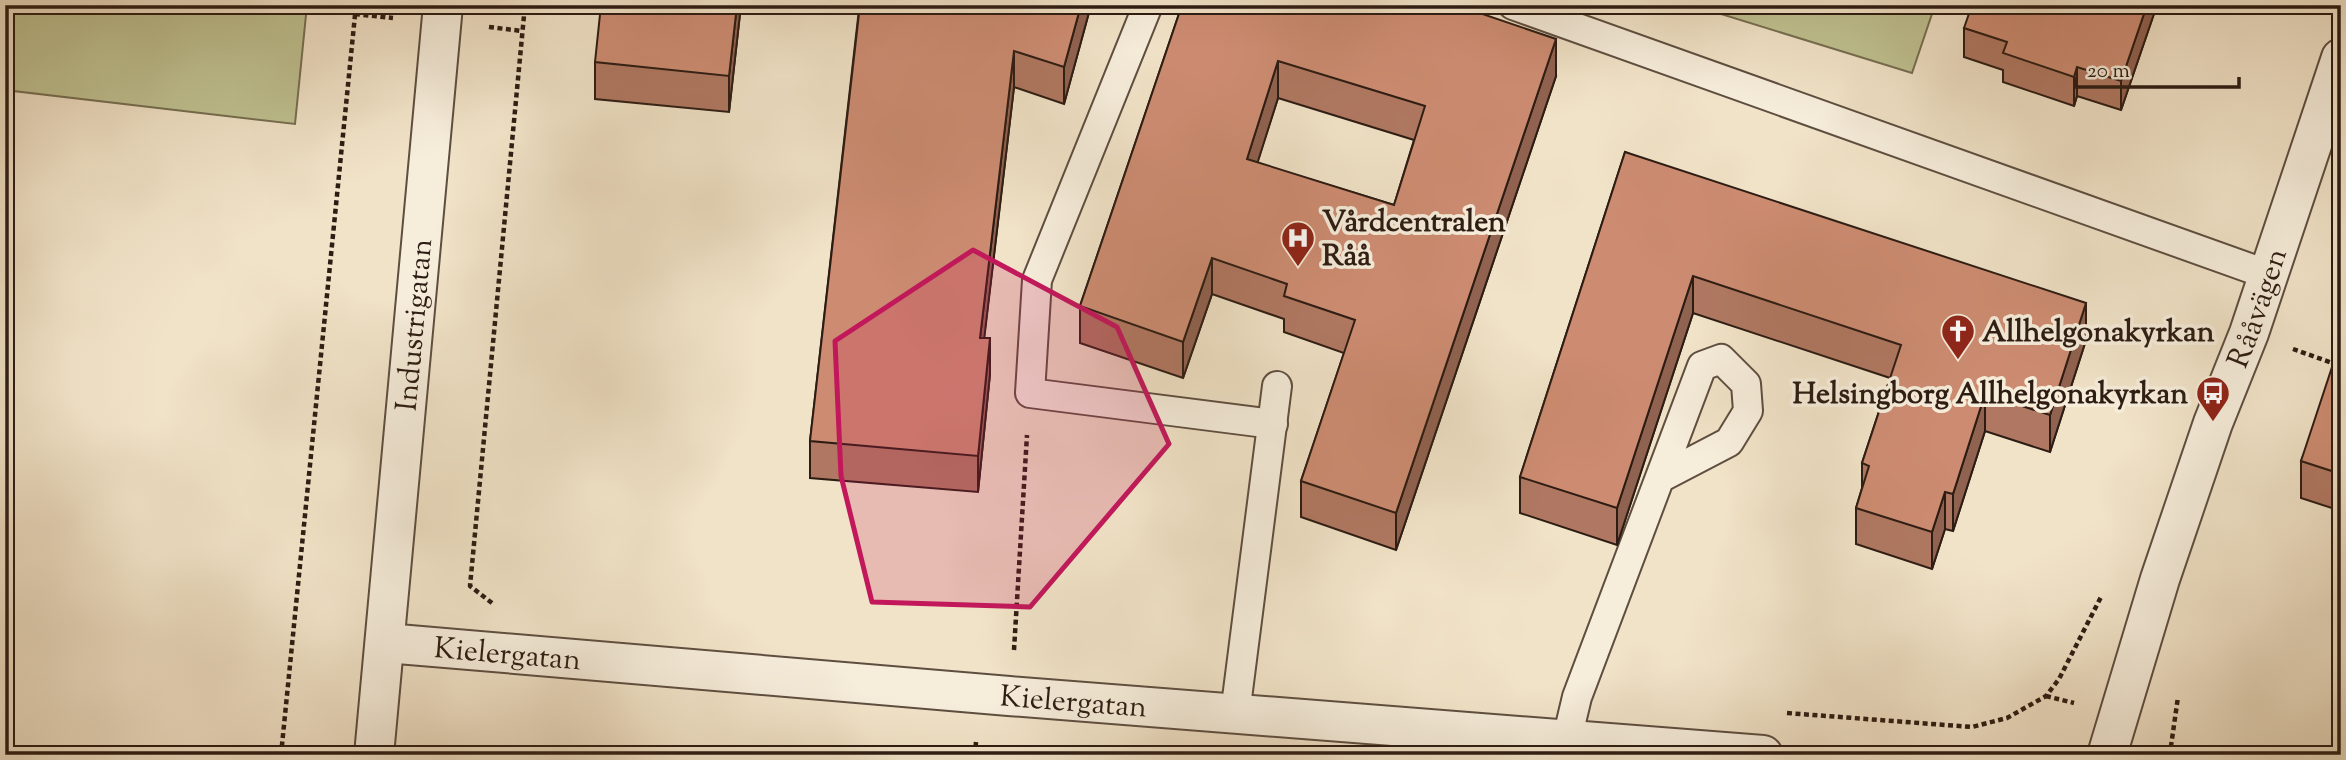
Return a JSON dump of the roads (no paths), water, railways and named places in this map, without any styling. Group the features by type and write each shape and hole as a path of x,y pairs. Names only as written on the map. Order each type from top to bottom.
{"street":[{"name":"Industrigatan","path":"374,755 443,5"},
{"name":"Rååvägen","path":"2107,755 2178,527 2213,423 2249,333 2341,58"},
{"name":"Kielergatan","path":"386,643 1763,755"}],"lane":[{"path":"1148,5 1037,280 1030,393 1273,424"},
{"path":"1513,5 2269,275"},
{"path":"1235,714 1277,386"},
{"path":"1567,739 1577,697 1660,478"}],"place":[{"name":"Vårdcentralen Råå","path":"1298,268"},
{"name":"Allhelgonakyrkan","path":"1958,361"},
{"name":"Helsingborg Allhelgonakyrkan","path":"2213,423"}]}
